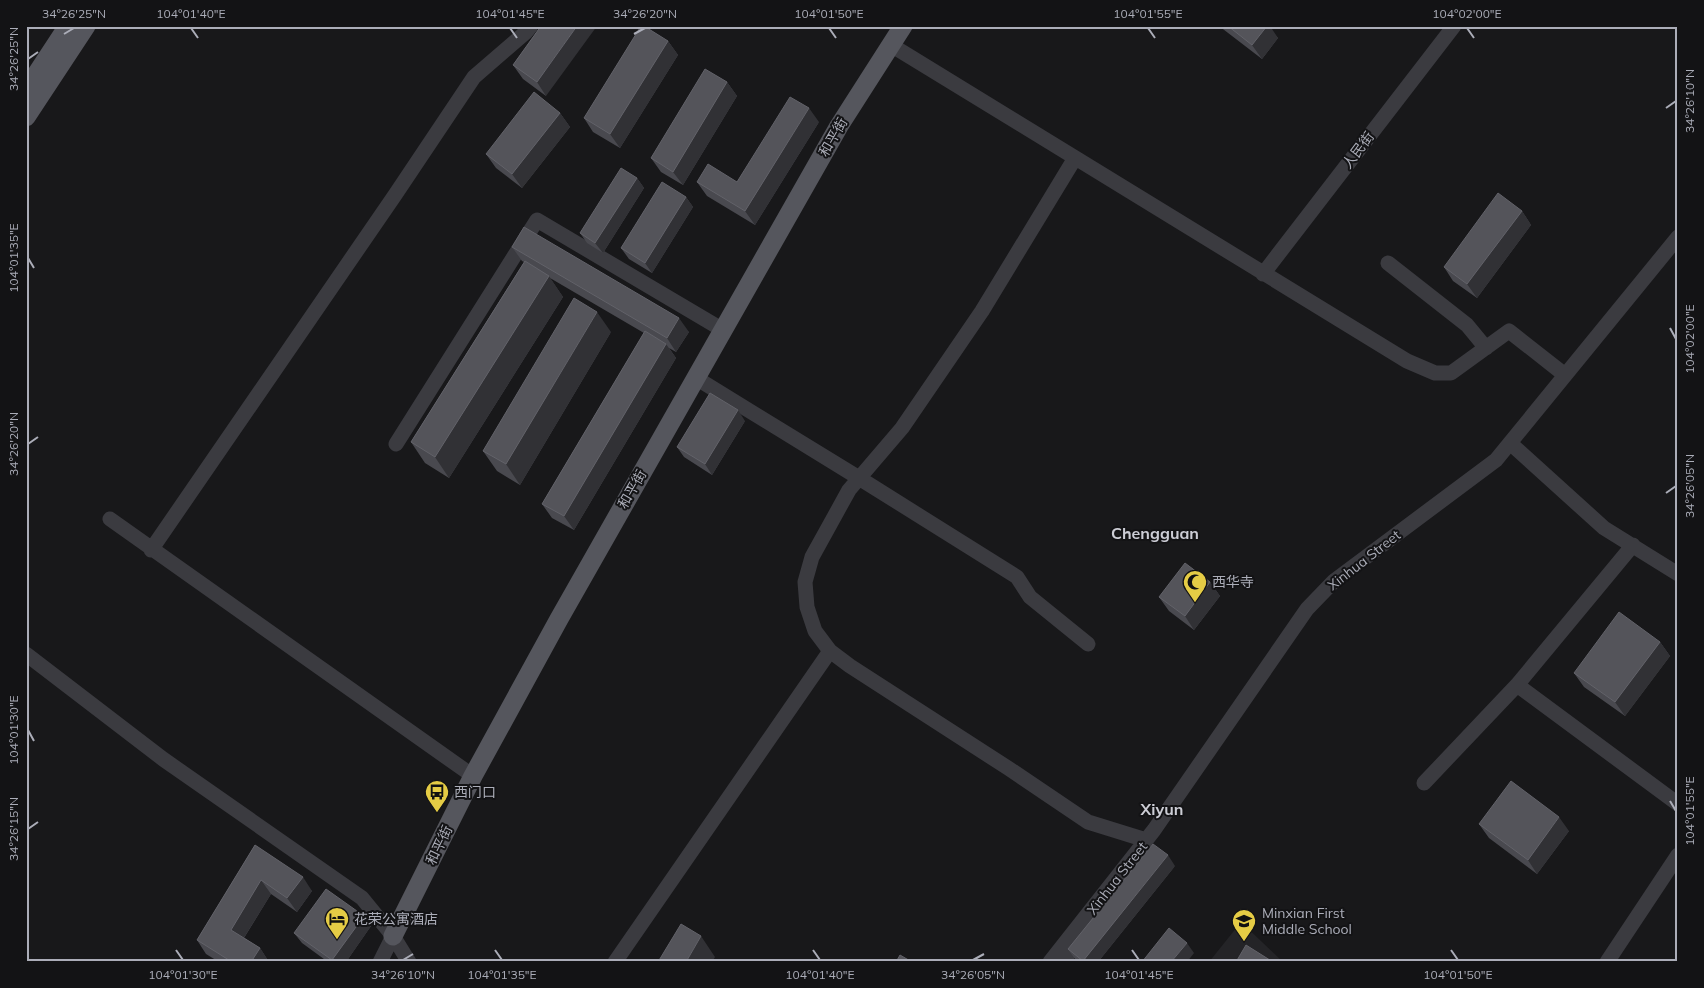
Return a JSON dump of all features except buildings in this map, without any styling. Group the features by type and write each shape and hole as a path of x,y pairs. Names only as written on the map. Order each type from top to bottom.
{"main road":[{"path":"26,90 68,26"},
{"path":"26,117 86,26"},
{"name":"和平街","path":"394,936 473,776 559,619 839,126 902,27"}],"street":[{"path":"151,550 395,195 474,76 531,26"},
{"name":"人民街","path":"1263,274 1454,26"},
{"path":"891,45 1407,361 1435,373 1451,374 1509,331 1565,375"},
{"path":"1075,158 982,311 902,428 849,490 812,557 806,582 807,607 815,631 830,651 850,666 1088,822 1146,840"},
{"path":"396,444 537,220 723,330"},
{"name":"Xinhua Street","path":"1050,962 1146,840 1307,609 1334,581 1496,460 1678,237"},
{"path":"1388,263 1467,325 1486,348"},
{"path":"696,378 1017,578 1030,598 1088,644"},
{"path":"1510,443 1604,528 1678,574"},
{"path":"110,519 151,550 473,776"},
{"path":"1424,783 1517,685 1633,546"},
{"path":"615,962 830,651"},
{"path":"26,654 163,759 362,898 394,936 409,962"},
{"path":"1517,685 1678,804"},
{"path":"1608,962 1678,855"},
{"name":"和平街","path":"380,962 394,936"},
{"path":"1066,962 1070,937"}],"shaded area":[{"name":"Minxian First Middle School","path":"1241,922 1283,962 1209,962"}],"place":[{"name":"西华寺","path":"1195,603"},
{"name":"西门口","path":"437,813"},
{"name":"花荣公寓酒店","path":"337,940"},
{"name":"Minxian First Middle School","path":"1244,942"}],"district":[{"name":"Chengguan","path":"1155,533"},
{"name":"Xiyun","path":"1162,809"}]}
